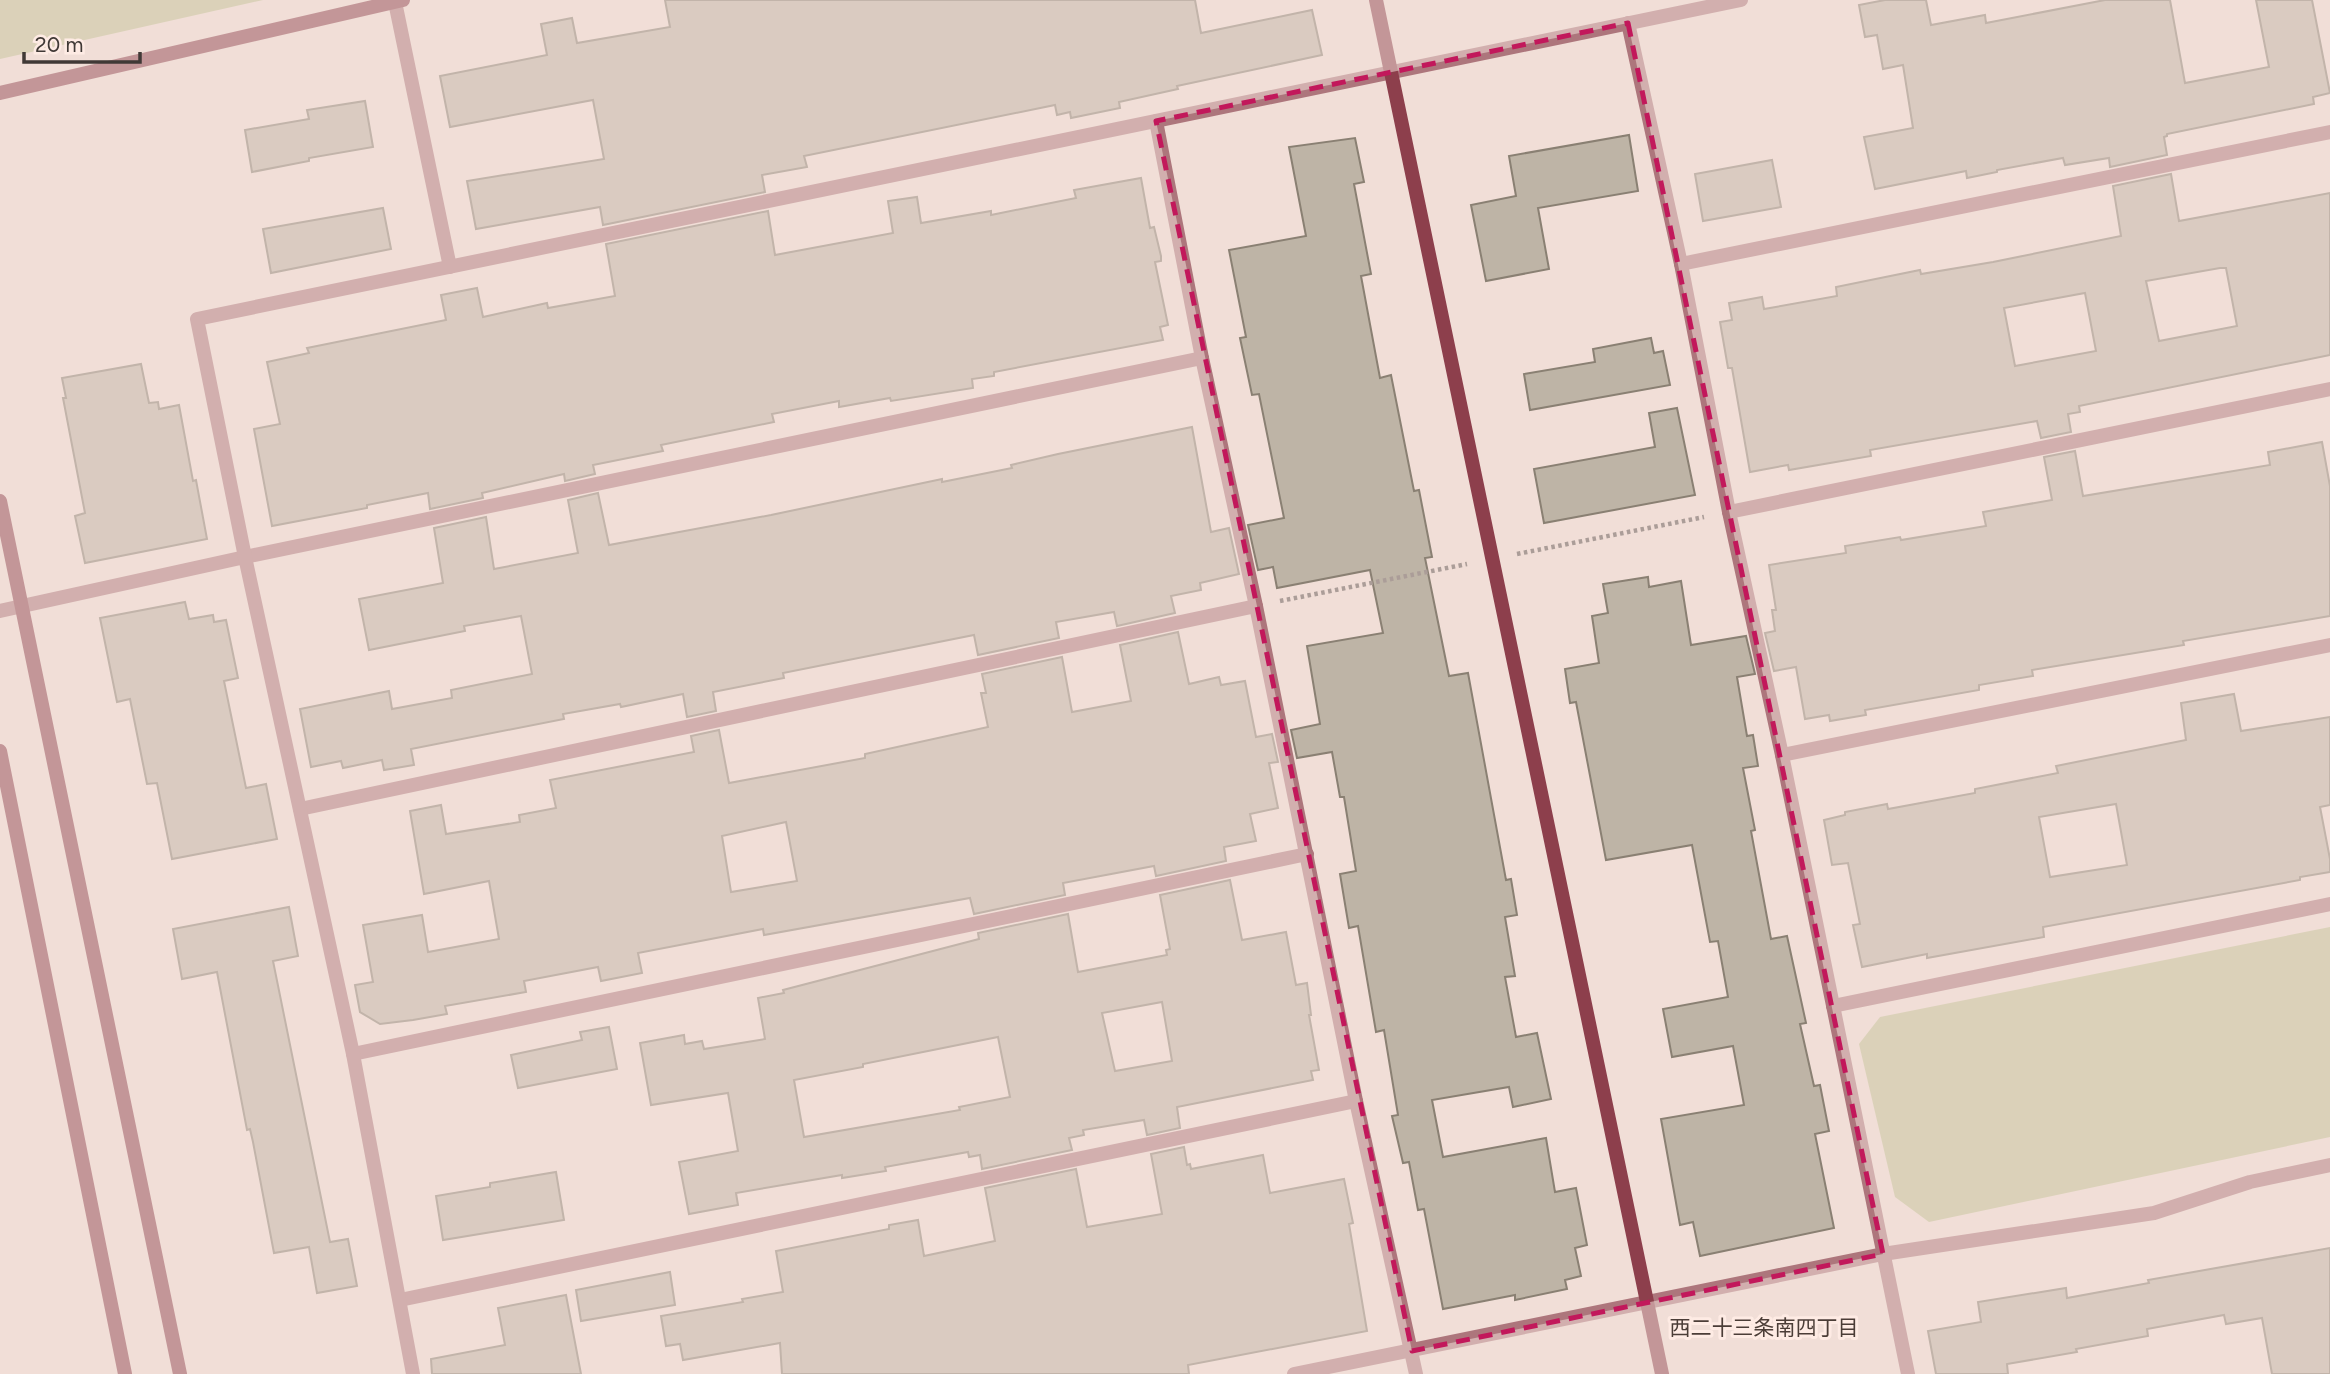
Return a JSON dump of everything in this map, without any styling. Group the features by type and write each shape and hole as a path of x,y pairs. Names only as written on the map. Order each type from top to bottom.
{"street":[{"path":"1376,0 1662,1374"},
{"path":"413,1374 353,1054 245,557 197,319 1741,0"},
{"path":"0,93 399,1 450,267"},
{"path":"1628,23 1681,264 1729,512 1782,755 1908,1374"},
{"path":"1156,121 1202,358 1307,854 1356,1101 1416,1374"},
{"path":"1681,264 2330,132"},
{"path":"0,611 245,557 1202,358"},
{"path":"1729,512 2330,389"},
{"path":"0,501 180,1374"},
{"path":"300,809 1255,606"},
{"path":"1782,755 2330,645"},
{"path":"0,751 125,1374"},
{"path":"353,1054 1307,854"},
{"path":"1833,1006 2330,904"},
{"path":"400,1300 1356,1101"},
{"path":"1294,1374 1883,1254 2154,1213 2250,1182 2330,1166"}],"highlighted area":[{"path":"1628,23 1883,1254 1412,1351 1156,121"}],"green space":[{"path":"0,0 263,0 0,59"},
{"path":"2330,927 2330,1137 1929,1222 1895,1197 1859,1044 1880,1017"}],"building":[{"path":"665,0 1195,0 1201,33 1312,10 1322,55 1177,86 1178,89 1119,102 1120,108 1071,118 1070,112 1057,115 1055,105 804,156 807,167 762,175 765,192 603,225 600,207 476,229 467,181 604,159 593,100 450,127 440,76 547,55 541,24 572,18 577,43 670,27"},
{"path":"1885,0 1926,0 1931,25 1985,15 1986,23 2105,0 2170,0 2185,83 2269,67 2256,0 2312,0 2330,93 2313,97 2314,104 2167,134 2164,137 2167,155 2110,167 2109,158 2065,165 2063,158 1967,178 1966,171 1875,189 1864,137 1913,128 1903,65 1883,69 1877,35 1865,37 1859,5"},
{"path":"365,101 373,147 309,158 309,161 252,172 245,130 309,119 307,110"},
{"path":"1629,135 1638,191 1538,208 1549,269 1486,281 1471,205 1516,196 1509,156"},
{"path":"1355,138 1364,182 1354,184 1371,274 1361,276 1380,378 1391,375 1414,491 1419,490 1432,557 1425,558 1449,676 1468,673 1506,880 1511,879 1517,915 1505,917 1515,976 1505,977 1516,1037 1537,1033 1551,1099 1513,1107 1509,1087 1432,1100 1443,1157 1546,1138 1555,1192 1576,1188 1587,1245 1575,1248 1581,1276 1565,1280 1567,1289 1515,1300 1515,1295 1443,1309 1424,1209 1418,1210 1409,1162 1403,1163 1392,1116 1398,1115 1384,1030 1376,1032 1358,926 1349,928 1340,874 1356,871 1344,797 1340,797 1332,752 1297,758 1291,730 1320,724 1307,646 1383,633 1370,570 1277,588 1273,567 1258,570 1248,525 1284,518 1259,394 1252,395 1240,338 1246,337 1229,250 1306,236 1289,147"},
{"path":"1772,160 1781,207 1703,221 1695,174"},
{"path":"2171,174 2179,221 2330,193 2330,355 2079,406 2080,412 2068,414 2071,432 2041,438 2037,421 1870,450 1871,456 1789,470 1788,465 1750,472 1732,368 1728,368 1720,322 1732,320 1729,303 1762,297 1764,309 1837,296 1836,287 1920,270 1921,274 1993,262 2121,236 2113,186","holes":["2226,268 2237,326 2159,341 2146,281","2085,293 2096,351 2015,366 2004,308"]},
{"path":"1141,178 1150,228 1154,227 1161,256 1161,261 1155,262 1168,325 1160,327 1163,340 994,372 994,376 972,379 973,388 839,407 839,401 772,414 774,422 661,445 663,451 593,465 595,474 565,481 564,474 482,493 483,498 430,509 428,493 272,526 254,429 280,424 267,362 309,353 307,348 446,320 441,295 477,288 483,317 547,303 548,308 615,296 606,244 768,211 775,255 893,233 888,201 917,197 921,223 991,211 991,215 1076,198 1074,190"},
{"path":"383,208 391,249 271,273 263,229"},
{"path":"1651,338 1654,353 1663,351 1670,385 1530,410 1524,374 1595,362 1593,349"},
{"path":"141,364 149,403 158,402 159,409 179,405 207,539 85,563 75,516 85,513 63,398 66,398 62,378"},
{"path":"1677,408 1695,495 1544,523 1534,469 1655,447 1649,413"},
{"path":"1192,427 1211,532 1229,528 1239,574 1200,583 1201,590 1171,596 1175,613 1117,626 1114,612 1056,622 1059,638 978,655 974,635 783,673 784,678 713,692 716,711 687,717 683,694 621,707 620,704 563,714 564,719 411,749 414,765 384,770 382,760 343,768 341,761 311,767 300,709 389,691 392,709 452,698 451,690 532,674 521,616 464,626 465,631 369,650 359,599 443,583 434,528 486,517 494,569 578,553 568,500 598,493 609,545 942,479 942,482 1012,468 1011,465 1058,454"},
{"path":"2322,442 2330,486 2330,616 2183,641 2184,645 2032,670 2033,676 1979,685 1979,690 1865,710 1866,715 1830,721 1829,715 1805,719 1796,667 1774,671 1765,633 1775,631 1772,610 1776,610 1769,565 1846,553 1845,546 1986,526 1983,512 2052,500 2044,457 2075,451 2083,496 2270,465 2268,452"},
{"path":"1648,577 1649,587 1681,581 1691,645 1746,636 1755,674 1737,677 1747,736 1753,735 1758,766 1743,768 1755,830 1751,831 1771,939 1787,936 1806,1023 1800,1024 1814,1086 1820,1085 1829,1131 1815,1134 1834,1228 1700,1256 1693,1222 1680,1225 1661,1119 1744,1105 1733,1046 1672,1057 1663,1009 1728,997 1718,941 1710,942 1692,845 1606,860 1576,702 1570,703 1565,669 1599,663 1592,616 1608,613 1603,584"},
{"path":"185,602 189,619 213,615 214,622 226,620 238,678 224,681 246,788 266,784 277,839 172,859 157,783 147,784 130,699 117,702 100,618"},
{"path":"1178,632 1189,684 1219,677 1221,685 1245,681 1256,737 1272,734 1278,762 1269,763 1278,808 1250,814 1256,841 1224,847 1226,861 1156,876 1154,866 1063,883 1065,895 974,914 970,898 764,935 763,929 638,953 642,973 601,981 598,967 524,981 526,992 445,1006 447,1014 413,1020 380,1024 360,1012 355,985 373,982 363,925 422,915 428,952 499,939 489,881 424,894 410,811 441,805 446,834 520,822 519,815 556,808 550,780 694,752 691,736 719,730 729,783 865,758 865,754 988,727 981,693 986,693 982,674 1062,657 1072,712 1131,701 1120,645","holes":["786,822 797,881 731,892 722,836"]},
{"path":"2234,694 2241,731 2330,717 2330,805 2320,807 2330,872 2300,877 2300,880 2043,927 2044,937 1927,958 1927,954 1862,967 1853,925 1860,924 1848,863 1832,865 1824,820 1845,815 1845,812 1887,804 1888,809 1975,793 1975,789 2058,773 2056,766 2186,740 2181,703","holes":["2116,804 2127,865 2050,877 2039,817"]},
{"path":"1230,880 1242,940 1286,932 1296,985 1307,983 1309,1015 1319,1070 1311,1071 1313,1080 1177,1107 1180,1128 1147,1135 1144,1120 1083,1130 1084,1135 1069,1138 1072,1150 982,1169 980,1155 969,1157 968,1152 885,1167 886,1171 842,1178 842,1175 736,1193 738,1205 689,1214 679,1162 738,1151 728,1093 651,1105 640,1043 684,1035 685,1044 702,1041 704,1049 765,1039 758,998 979,939 978,933 1068,914 1078,972 1167,955 1166,950 1170,949 1160,895","holes":["1162,1002 1172,1061 1115,1071 1102,1013","998,1037 1010,1097 959,1107 960,1110 804,1137 794,1080"]},
{"path":"289,907 298,956 273,961 330,1242 348,1239 357,1286 317,1293 309,1247 274,1253 217,972 182,979 173,929"},
{"path":"609,1027 617,1069 518,1088 511,1055 582,1040 580,1032"},
{"path":"1184,1147 1187,1165 1190,1164 1191,1169 1263,1155 1270,1193 1344,1179 1353,1223 1349,1224 1367,1331 1188,1365 1189,1374 782,1374 780,1343 683,1360 680,1344 666,1346 661,1316 783,1292 776,1251 889,1229 889,1225 918,1220 924,1256 995,1241 985,1188 1076,1169 1087,1227 1162,1214 1151,1154"},
{"path":"556,1172 564,1220 443,1240 436,1196 490,1187 490,1183"},
{"path":"2330,1248 2330,1374 2272,1374 2262,1318 2226,1324 2224,1315 2147,1329 2148,1336 2007,1364 2008,1374 1936,1374 1928,1331 1981,1322 1978,1302 2066,1288 2067,1298 2149,1283 2148,1280"},
{"path":"670,1272 675,1305 581,1321 576,1290"},
{"path":"566,1295 581,1374 432,1374 431,1359 505,1345 498,1308"}],"district":[{"name":"西二十三条南四丁目","path":"1764,1328"}]}
